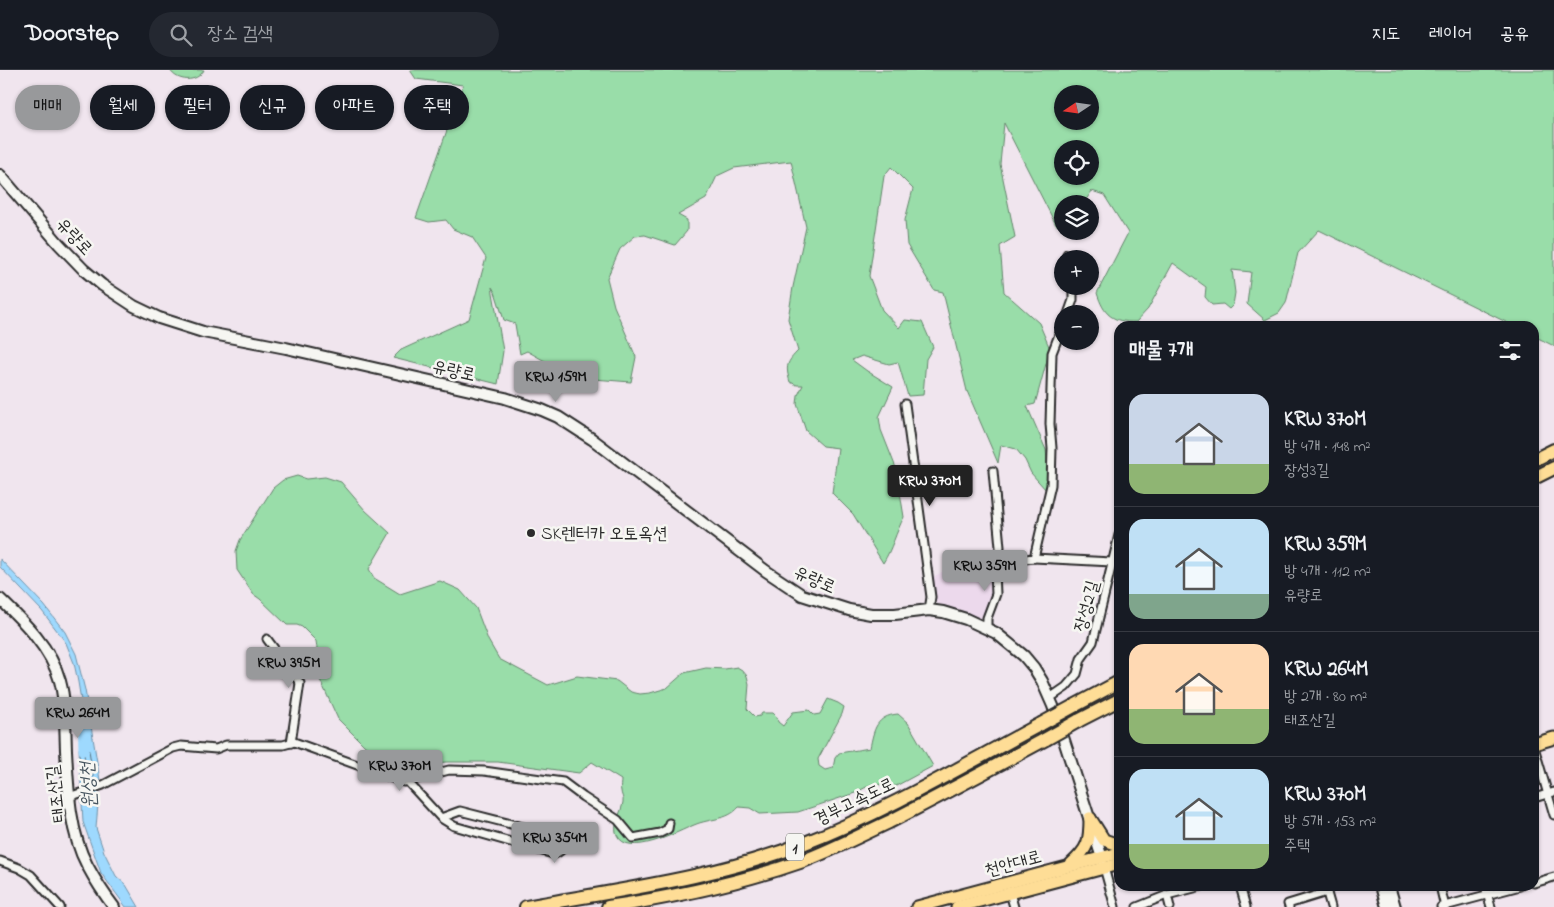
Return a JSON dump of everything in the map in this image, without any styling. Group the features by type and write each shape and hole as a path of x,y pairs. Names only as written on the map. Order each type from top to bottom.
{"highway":[{"path":"1539,458 1554,450"},
{"path":"1539,476 1554,468"},
{"name":"경부고속도로","path":"526,907 700,874 754,861 805,843 857,820 1114,685"},
{"name":"경부고속도로","path":"608,907 655,900 711,888 755,877 805,860 848,842 938,798 1114,703"}],"main road":[{"path":"1539,734 1554,730"},
{"path":"1539,743 1554,738"},
{"path":"1090,818 1104,840 1114,843"},
{"path":"1068,866 1082,855 1089,844 1090,818"},
{"name":"천안대로","path":"957,907 1010,893 1103,863 1114,856"},
{"name":"천안대로","path":"917,907 1068,866 1114,864"}],"street":[{"name":"유량로","path":"0,175 59,244 84,270 102,285 134,306 159,318 203,332 286,348 505,398 542,410 592,439 766,571 802,595 841,608 871,614 895,614 929,610 966,619 996,633 1024,656 1034,668 1050,698 1103,863"},
{"path":"1034,558 1051,485 1052,448 1050,424 1052,353 1054,348"},
{"path":"905,404 931,597 929,610"},
{"path":"987,628 988,618 996,594 995,571 998,557 999,528 993,471"},
{"name":"장성2길","path":"1050,698 1066,687 1077,674 1081,659 1092,642 1114,554"},
{"path":"998,557 1112,562"},
{"name":"태조산길","path":"0,599 21,618 37,638 52,663 60,682 75,829 86,864 114,907"},
{"path":"267,639 300,683 291,743"},
{"path":"72,795 102,785 134,770 158,755 181,746 216,749 226,745 283,745 294,742 404,782 449,770 484,771 563,782 618,820 633,838 668,830 669,823"},
{"path":"1539,760 1550,793 1554,815"},
{"path":"407,781 441,818 454,826 552,854 558,853 563,848 566,840 562,837 460,811 441,818"},
{"path":"0,860 31,875 60,907"},
{"path":"1103,863 1116,907"},
{"path":"1539,882 1554,877"},
{"path":"1137,907 1183,891"},
{"path":"1241,891 1246,907"},
{"path":"1289,907 1288,904 1321,891"},
{"path":"1327,891 1331,907"},
{"path":"1382,891 1387,907"},
{"path":"1390,891 1395,907"},
{"path":"1441,891 1444,907 1502,891"},
{"path":"1487,891 1491,907"},
{"path":"1010,893 1014,907"},
{"path":"1167,895 1170,907"}],"shaded area":[{"path":"956,563 976,565 991,575 992,594 980,620 934,602 932,578"}],"green space":[{"path":"170,70 204,70 197,77 182,79"},
{"path":"410,70 1554,70 1554,346 1539,338 1539,321 1504,321 1319,230 1298,253 1286,303 1279,313 1265,320 1247,304 1251,272 1232,270 1235,293 1233,305 1229,309 1223,304 1212,305 1205,297 1206,287 1173,263 1148,309 1137,321 1115,319 1106,312 1098,295 1099,289 1128,233 1104,195 1092,191 1089,195 1054,195 1054,221 1004,123 1000,164 1015,237 1000,246 1004,292 1039,323 1050,349 1035,404 1027,406 1046,450 1048,469 1046,490 1031,473 1025,460 1016,449 1001,445 998,463 967,391 943,292 934,290 907,245 905,220 913,189 891,167 884,176 869,276 882,310 899,328 905,320 922,322 933,347 926,359 923,395 908,396 898,362 889,364 862,356 852,360 893,387 879,417 881,430 896,468 904,517 883,563 853,514 832,493 838,448 823,446 806,431 797,404 798,395 803,385 790,382 788,377 788,365 791,358 798,351 788,319 806,227 791,161 734,168 717,176 706,199 678,215 687,220 687,231 675,245 645,235 635,236 620,249 607,278 614,306 636,357 631,382 544,375 552,365 527,351 520,354 515,324 504,320 492,287 503,351 498,384 393,358 401,350 469,319 486,258 472,237 453,229 446,220 429,222 416,218 447,130 469,130 469,85 416,79"},
{"path":"297,476 306,479 325,477 341,482 365,510 390,533 369,569 374,578 400,594 440,581 460,590 476,608 488,640 499,659 548,685 577,676 617,681 631,692 640,694 667,688 684,673 706,668 725,669 737,667 747,676 749,684 747,709 755,717 760,716 762,713 773,713 777,717 778,722 783,726 793,712 809,710 814,715 820,714 828,699 844,707 818,759 819,766 825,770 833,768 835,758 839,753 870,748 877,725 885,717 898,714 908,723 933,766 896,786 872,784 855,793 798,812 760,814 750,808 739,807 724,817 700,823 654,841 632,844 623,842 616,831 616,823 623,801 621,780 592,762 579,773 498,762 446,762 406,766 386,765 338,719 311,660 317,648 316,641 302,627 287,625 253,594 237,570 236,551 240,540 273,488 283,480"}],"water":[{"path":"0,559 44,605 65,632 76,654 85,690 100,780 96,828 104,852 116,876 126,885 139,907 126,907 101,873 83,822 79,749 86,731 74,663 66,643 42,611 0,567"}],"waterway":[{"name":"원성천","path":"83,706 84,750"}],"place":[{"name":"SK렌터카 오토옥션","path":"531,533"}]}
